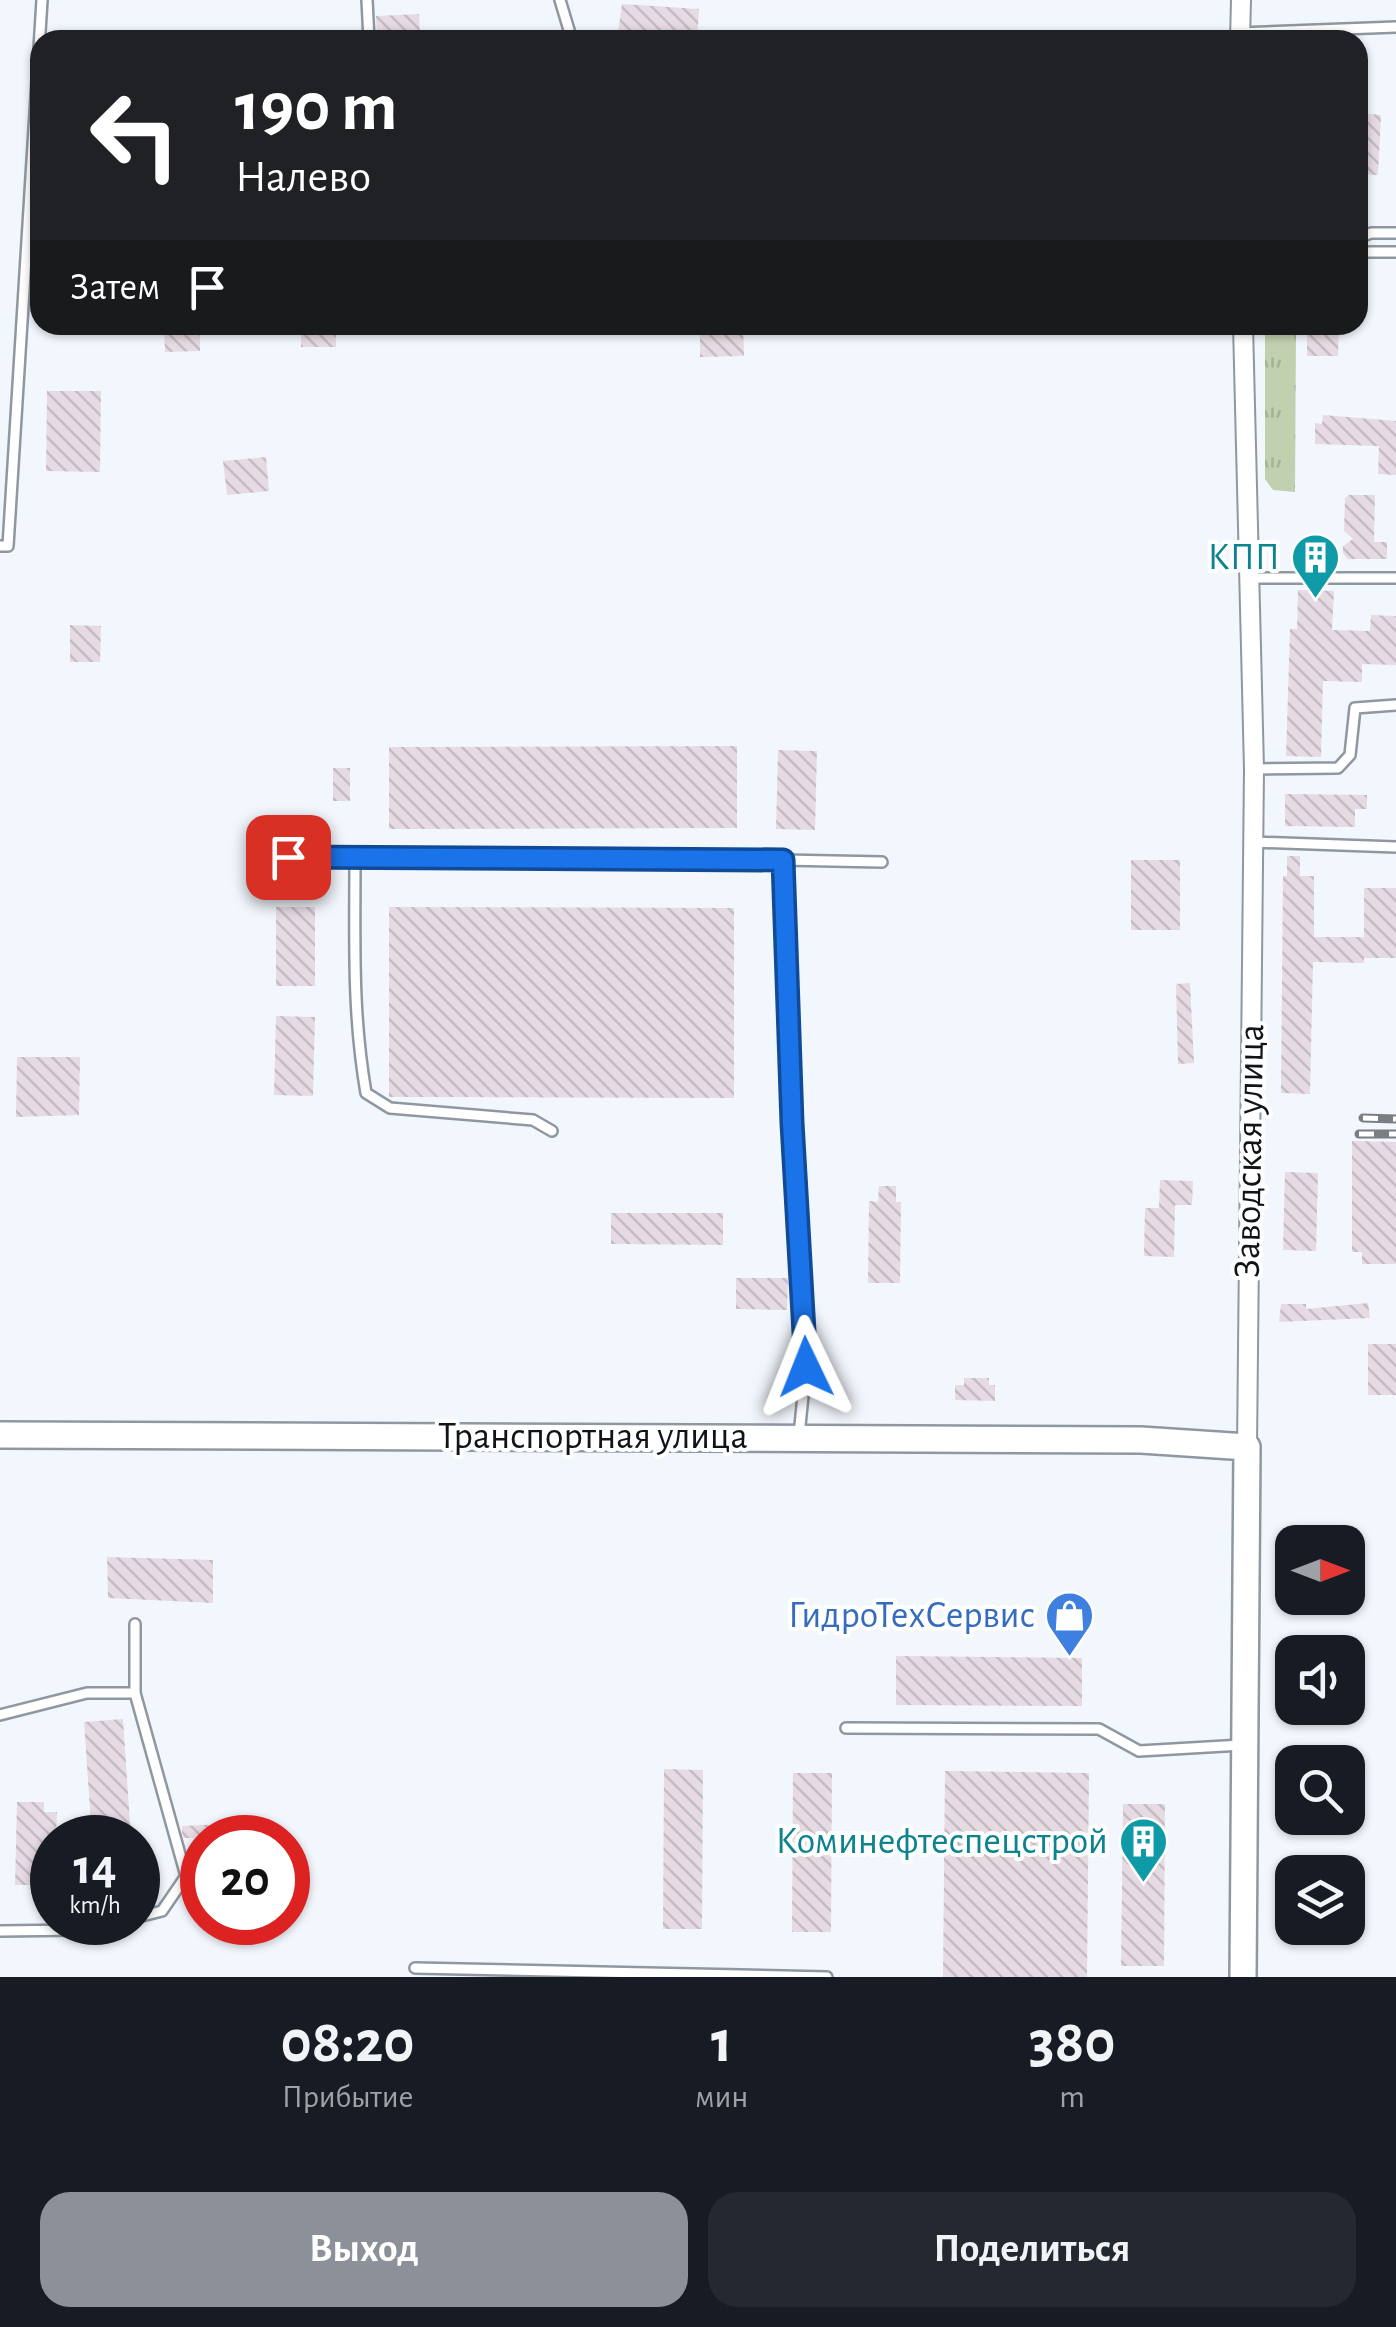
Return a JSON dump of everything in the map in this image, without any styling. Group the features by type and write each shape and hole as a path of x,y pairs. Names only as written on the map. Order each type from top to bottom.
{"street":[{"path":"1240,30 1241,0"},
{"name":"Заводская улица","path":"1244,335 1254,769 1244,1977"},
{"name":"Транспортная улица","path":"0,1435 1141,1440 1247,1447"}],"lane":[{"path":"40,30 42,0"},
{"path":"368,0 369,30"},
{"path":"560,0 569,30"},
{"path":"1344,30 1396,27"},
{"path":"0,546 8,546 30,193"},
{"path":"1368,235 1396,233"},
{"path":"1368,252 1396,252"},
{"path":"1251,578 1396,578"},
{"path":"1254,769 1338,768 1350,755 1354,708 1396,705"},
{"path":"1252,842 1396,848"},
{"path":"288,857 882,862"},
{"path":"355,858 355,1023 366,1092 390,1108 532,1120 552,1131"},
{"path":"783,860 806,1367 799,1438"},
{"path":"135,1624 135,1693 186,1876 160,1912"},
{"path":"0,1716 87,1692 135,1693"},
{"path":"846,1728 1099,1729 1138,1752 1245,1745"},
{"path":"0,1931 30,1931"},
{"path":"415,1968 827,1977"}],"green space":[{"path":"1265,335 1296,335 1295,492 1273,490 1265,479"}],"building":[{"path":"622,4 699,9 698,30 618,30"},
{"path":"419,14 420,30 377,30 376,16"},
{"path":"1368,114 1381,115 1378,175 1368,174"},
{"path":"164,335 200,335 200,351 165,352"},
{"path":"301,335 336,335 336,347 301,347"},
{"path":"700,335 743,335 744,356 700,357"},
{"path":"1307,335 1339,335 1338,356 1307,356"},
{"path":"47,391 101,391 100,472 46,471"},
{"path":"1323,415 1396,421 1396,475 1378,474 1379,446 1315,444 1315,423 1322,424"},
{"path":"266,457 269,491 227,495 223,461"},
{"path":"1375,495 1374,542 1387,542 1387,559 1348,559 1343,553 1343,546 1353,539 1344,531 1345,498"},
{"path":"1298,590 1334,591 1332,630 1370,631 1371,615 1396,616 1396,665 1362,664 1362,682 1323,681 1321,757 1286,756 1290,629 1297,629"},
{"path":"70,625 101,626 100,662 70,662"},
{"path":"737,746 737,828 389,829 389,747"},
{"path":"778,750 817,751 815,830 776,829"},
{"path":"333,768 350,768 350,801 333,801"},
{"path":"1285,794 1367,795 1367,809 1355,809 1355,827 1285,826"},
{"path":"1287,856 1300,856 1300,876 1314,876 1314,937 1364,937 1364,888 1396,888 1396,958 1364,958 1364,963 1313,962 1310,1094 1281,1093 1283,876 1287,876"},
{"path":"1131,860 1180,860 1180,930 1131,930"},
{"path":"276,907 315,907 315,986 276,986"},
{"path":"389,907 734,908 734,1098 389,1097"},
{"path":"1190,983 1194,1063 1178,1064 1176,984"},
{"path":"276,1016 315,1017 313,1096 274,1095"},
{"path":"17,1057 80,1057 79,1115 16,1117"},
{"path":"1352,1141 1396,1142 1396,1264 1362,1264 1362,1252 1352,1252"},
{"path":"1285,1172 1318,1173 1316,1251 1283,1250"},
{"path":"1160,1180 1193,1181 1192,1205 1175,1205 1174,1257 1144,1256 1145,1208 1159,1208"},
{"path":"879,1186 896,1186 896,1202 901,1202 900,1283 868,1283 869,1201 878,1202"},
{"path":"611,1213 723,1213 723,1245 611,1244"},
{"path":"736,1278 788,1278 787,1310 736,1309"},
{"path":"1368,1303 1370,1318 1279,1322 1281,1304 1306,1304 1306,1309"},
{"path":"1368,1344 1396,1344 1396,1395 1368,1395"},
{"path":"964,1378 989,1378 989,1385 995,1385 995,1401 955,1400 955,1385 964,1385"},
{"path":"107,1557 213,1560 213,1603 108,1598"},
{"path":"896,1656 1082,1658 1082,1706 896,1705"},
{"path":"123,1719 129,1815 90,1815 84,1722"},
{"path":"664,1769 703,1770 702,1929 663,1929"},
{"path":"945,1771 1089,1773 1087,1977 943,1977"},
{"path":"793,1773 832,1773 831,1932 792,1932"},
{"path":"17,1802 44,1802 44,1812 57,1815 30,1815 30,1885 15,1885"},
{"name":"Коминефтеспецстрой","path":"1123,1804 1165,1804 1164,1966 1121,1966"}],"railway":[{"path":"1363,1118 1396,1119"},
{"path":"1359,1134 1396,1134"}],"place":[{"name":"КПП","path":"1315,600"},
{"name":"ГидроТехСервис","path":"1070,1658"},
{"name":"Коминефтеспецстрой","path":"1143,1884"}],"route":[{"path":"288,857 783,860 806,1367"}]}
